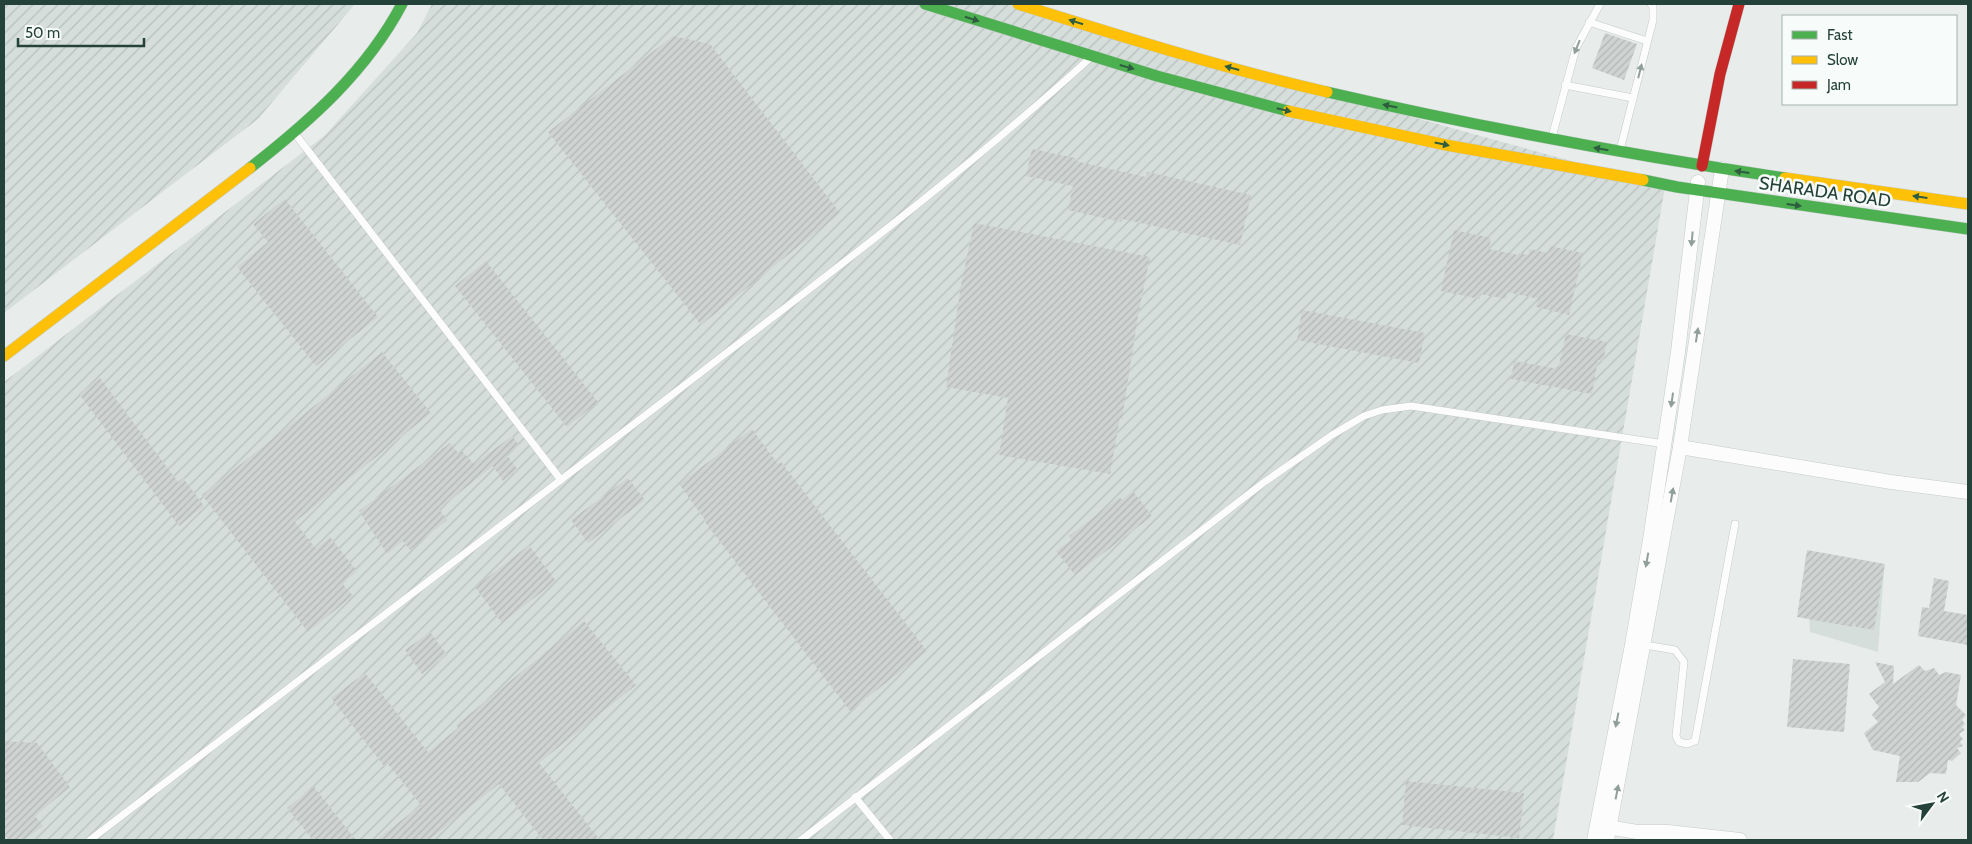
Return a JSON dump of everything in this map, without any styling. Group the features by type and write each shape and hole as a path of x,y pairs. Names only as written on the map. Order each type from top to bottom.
{"main road":[{"path":"4,356 294,133 325,106 362,66 384,36 402,4"},
{"name":"SHARADA ROAD","path":"925,4 1091,57 1283,110 1446,145 1588,169 1673,187 1967,226"},
{"path":"1018,4 1113,34 1268,78 1551,140 1702,166 1968,204"},
{"path":"1702,166 1720,74 1739,4"}],"street":[{"path":"1605,831 1632,645 1665,444 1692,243 1697,190 1702,166"},
{"path":"1594,840 1605,831 1645,645 1680,447 1722,169"},
{"path":"1680,447 1891,482 1968,492"},
{"path":"1605,831 1668,832 1740,840"}],"lane":[{"path":"1551,140 1576,48 1600,4"},
{"path":"1619,152 1653,20 1653,7 1650,4"},
{"path":"1589,22 1647,41"},
{"path":"90,840 561,480 1020,122 1091,57"},
{"path":"1566,85 1633,98"},
{"path":"294,133 561,480"},
{"path":"801,840 1263,483 1332,435 1364,416 1389,409 1411,406 1665,444"},
{"path":"1645,645 1675,650 1684,662 1676,736 1679,742 1687,744 1695,740 1735,524"},
{"path":"855,797 890,840"}],"shaded area":[{"path":"4,4 355,4 258,119 4,313"},
{"path":"432,4 1005,4 1665,187 1553,840 4,840 4,382 324,136 417,33"},
{"path":"1805,558 1884,572 1878,652 1810,632"}],"building":[{"path":"1605,33 1637,44 1624,80 1592,68"},
{"path":"673,36 710,44 840,213 701,325 548,132"},
{"path":"1032,149 1076,158 1075,161 1146,177 1147,172 1251,195 1240,245 1122,219 1121,222 1068,210 1073,186 1026,176"},
{"path":"285,199 378,317 316,366 237,267 268,242 253,224"},
{"path":"974,223 1150,257 1138,316 1122,419 1120,418 1110,474 999,455 1008,398 946,387 961,285"},
{"path":"1454,230 1491,238 1489,249 1518,255 1518,253 1528,255 1530,249 1548,253 1550,246 1583,253 1569,315 1536,307 1538,299 1507,292 1506,299 1480,294 1479,299 1441,291"},
{"path":"486,261 598,402 567,427 455,286"},
{"path":"1302,310 1425,333 1419,363 1297,340"},
{"path":"1566,334 1607,342 1603,361 1598,360 1592,394 1511,379 1514,361 1558,369"},
{"path":"382,352 431,413 295,522 316,549 330,537 357,571 342,583 353,596 308,632 202,495"},
{"path":"100,378 178,482 183,478 204,506 179,526 79,394"},
{"path":"752,429 778,464 781,462 927,651 850,711 704,521 679,484"},
{"path":"512,436 519,445 507,455 518,470 503,481 493,466 439,509 447,520 410,550 403,541 387,554 359,511 450,443 459,454 462,451 474,464"},
{"path":"628,478 645,500 588,543 571,520"},
{"path":"1133,491 1152,516 1075,575 1056,551 1071,540 1069,536 1120,497 1122,500"},
{"path":"529,545 556,581 502,623 475,587"},
{"path":"1807,550 1885,564 1874,630 1856,627 1853,621 1853,627 1797,617"},
{"path":"1934,578 1949,581 1944,611 1968,615 1968,645 1918,636 1922,607 1929,608"},
{"path":"584,621 636,685 539,763 600,840 543,840 499,784 429,840 376,840 421,805 387,763 384,766 331,698 365,673 428,752 458,728 456,725"},
{"path":"430,632 447,655 422,674 405,650"},
{"path":"1793,659 1850,664 1844,732 1787,727"},
{"path":"1875,662 1894,666 1893,684 1919,665 1925,671 1934,668 1939,675 1946,672 1961,675 1956,705 1966,715 1962,720 1965,724 1962,727 1965,730 1959,734 1963,739 1960,742 1963,746 1957,748 1961,753 1952,761 1948,760 1946,774 1930,773 1918,782 1896,782 1900,756 1873,750 1864,733 1878,722 1872,715 1879,707 1869,694 1885,682"},
{"path":"4,741 37,743 70,787 35,816 43,826 24,840 4,840"},
{"path":"1406,781 1524,793 1519,838 1402,825"},
{"path":"314,787 356,840 313,840 287,808"}],"traffic: fast":[{"path":"250,168 294,132 335,94 372,52 402,4"},
{"path":"925,4 1157,76 1288,111"},
{"path":"1327,92 1555,140 1785,178"},
{"path":"1643,180 1677,187 1968,229"}],"traffic: slow":[{"path":"1018,4 1210,62 1327,92"},
{"path":"1288,111 1446,145 1643,180"},
{"path":"4,356 250,168"},
{"path":"1785,178 1968,204"}],"traffic: jam":[{"path":"1702,166 1720,74 1739,4"}]}
